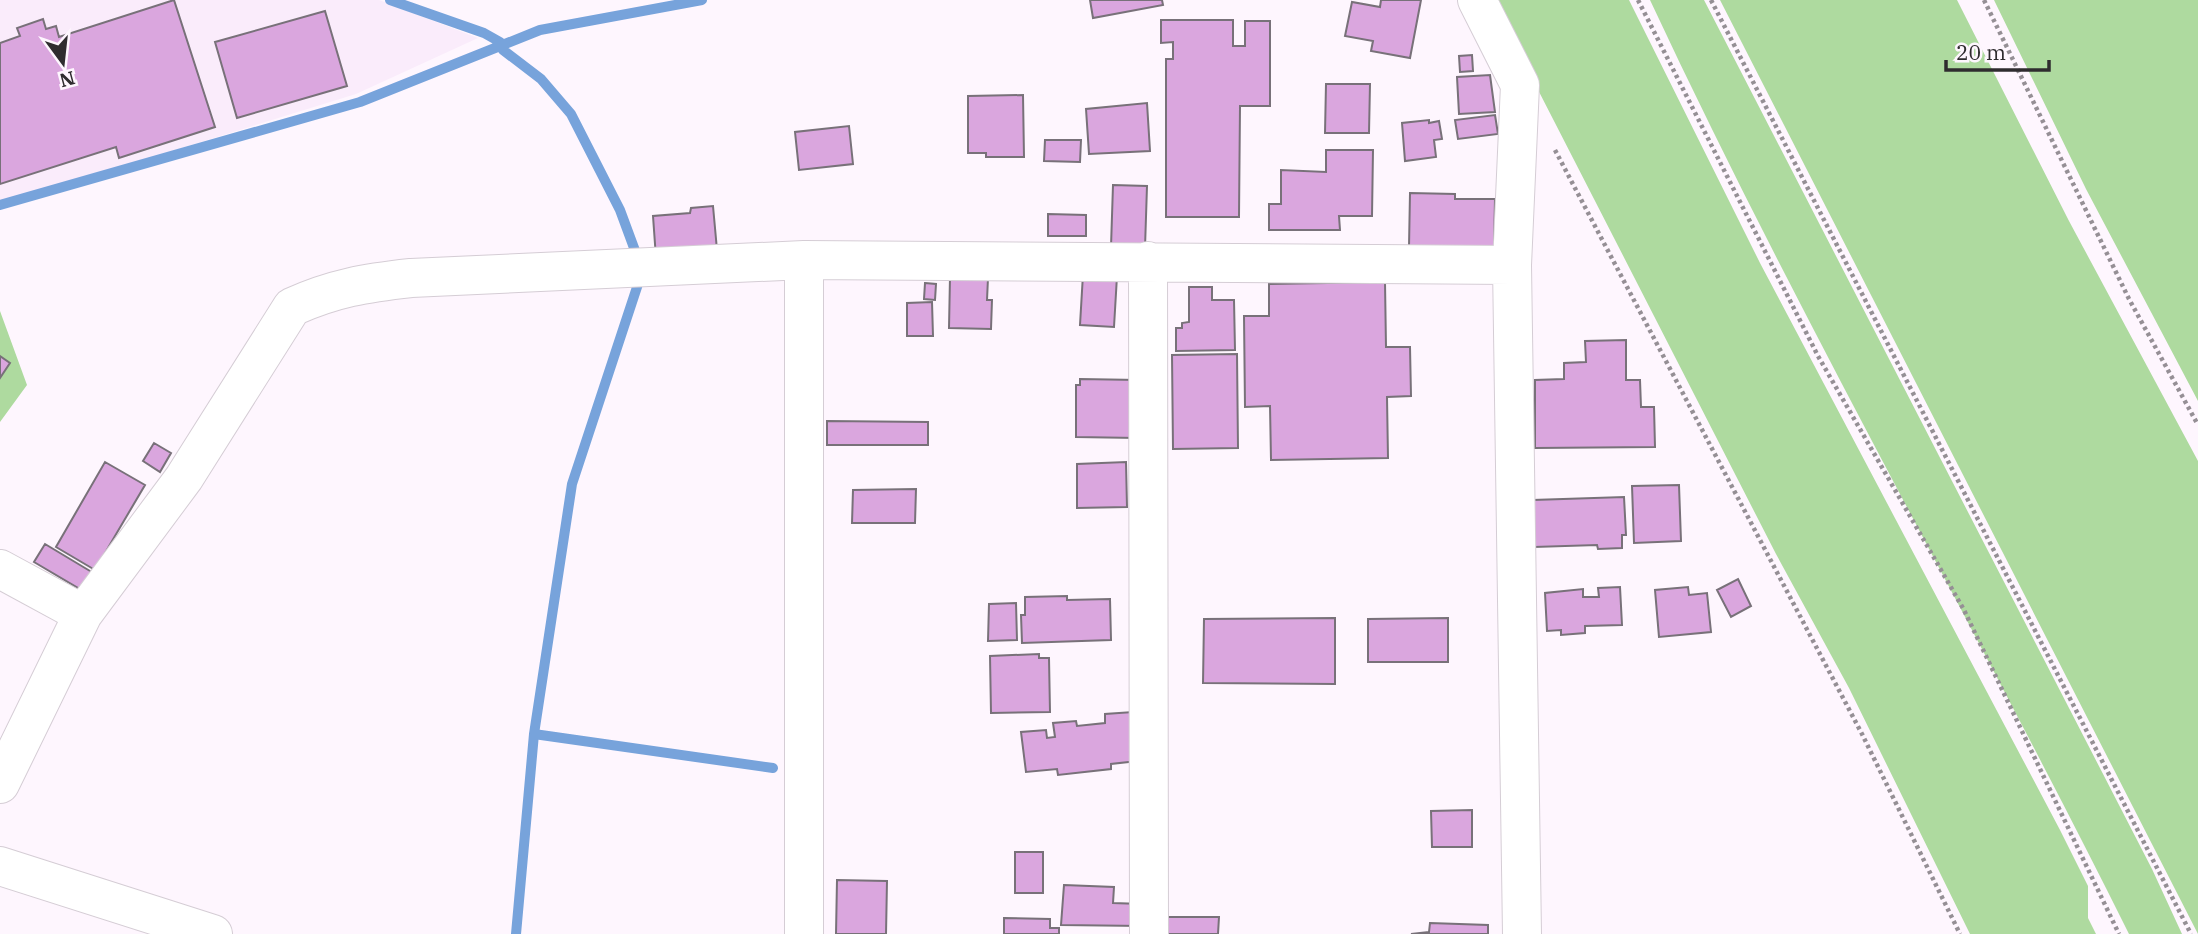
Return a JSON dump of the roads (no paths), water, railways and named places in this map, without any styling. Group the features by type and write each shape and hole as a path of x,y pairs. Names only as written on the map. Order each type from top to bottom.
{"street":[{"path":"1477,0 1520,85 1512,265 1522,934"},
{"path":"0,784 83,614 184,478 292,307 349,285 411,278 804,260 1512,265"},
{"path":"804,260 804,934"},
{"path":"1148,261 1149,934"},
{"path":"0,569 83,614"},
{"path":"0,866 212,934"}],"waterway":[{"path":"390,0 484,33 500,42 503,50 541,79 571,114 620,210 637,256"},
{"path":"0,205 360,102 540,30 702,0"},
{"path":"641,275 572,484 534,734 773,768"},
{"path":"516,934 534,734"}]}
